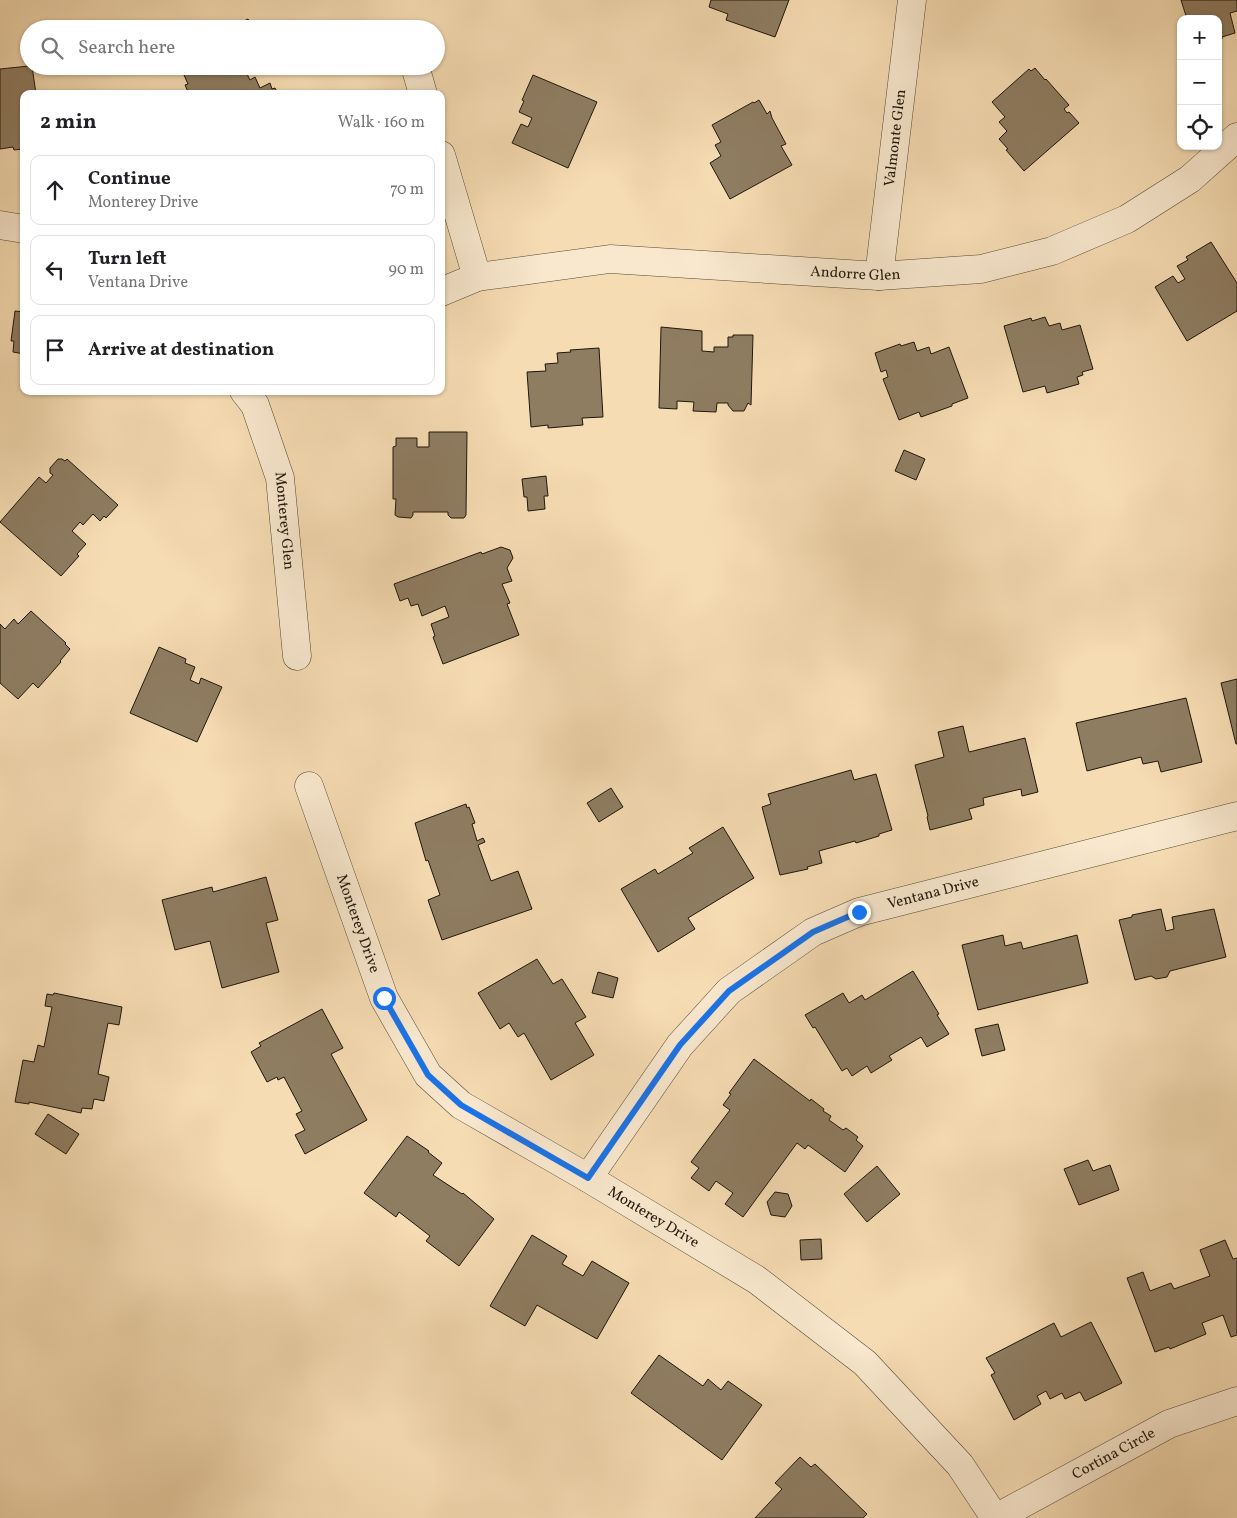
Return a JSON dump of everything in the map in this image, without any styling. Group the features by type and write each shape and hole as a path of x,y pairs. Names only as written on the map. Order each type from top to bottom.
{"street":[{"name":"Valmonte Glen","path":"880,276 912,0"},
{"path":"418,75 422,90"},
{"name":"Andorre Glen","path":"445,290 478,277 610,259 880,276 981,269 1052,250 1127,219 1190,179 1237,138"},
{"path":"445,168 478,277"},
{"path":"0,225 20,228"},
{"name":"Monterey Glen","path":"247,395 255,405 280,478 297,656"},
{"name":"Monterey Drive","path":"309,786 384,998 428,1075 461,1105 588,1178 757,1280 865,1362 960,1465 996,1518"},
{"name":"Ventana Drive","path":"588,1178 680,1045 729,991 813,932 859,912 1237,816"},
{"name":"Cortina Circle","path":"996,1518 1168,1424 1237,1401"}],"building":[{"path":"711,0 789,0 775,37 726,20 728,14 709,7"},
{"path":"1181,0 1237,0 1237,11 1230,13 1235,33 1222,37 1222,15 1186,15"},
{"path":"20,67 20,75 33,75 35,90 20,90 20,149 14,150 13,147 0,149 0,69"},
{"path":"1035,68 1069,105 1064,109 1079,123 1024,171 999,139 1007,131 999,122 1005,117 992,102 1029,69 1031,71"},
{"path":"184,75 248,75 250,80 255,77 260,88 270,83 272,89 275,88 276,90 187,90 185,85 188,84"},
{"path":"533,75 597,102 568,168 512,143 521,124 528,127 532,118 519,112"},
{"path":"759,100 767,114 770,111 786,144 781,146 792,165 730,199 710,163 721,156 715,145 721,142 712,125"},
{"path":"1211,242 1237,283 1237,311 1187,341 1155,287 1173,276 1178,283 1185,279 1177,266 1188,260 1186,257"},
{"path":"15,311 20,312 20,353 13,352 14,341 11,341"},
{"path":"1045,317 1049,326 1060,323 1062,330 1080,325 1093,369 1082,372 1083,375 1077,377 1079,384 1047,393 1045,386 1023,392 1004,326 1031,318 1032,321"},
{"path":"661,327 702,331 702,351 714,352 714,347 728,347 728,337 733,337 733,335 753,335 751,405 748,403 744,411 733,411 728,403 717,403 716,412 693,411 694,402 677,401 677,409 659,408"},
{"path":"914,342 917,351 929,347 931,354 949,347 968,398 921,417 919,412 899,420 883,379 888,377 886,370 881,372 875,353 900,344 901,346"},
{"path":"599,348 603,417 582,418 583,425 548,428 548,425 531,427 527,372 546,371 545,364 558,363 557,353"},
{"path":"429,432 467,432 466,515 464,518 451,518 448,512 413,512 411,518 395,515 396,499 393,499 393,447 396,446 396,438 417,438 417,447 429,447"},
{"path":"904,450 925,459 916,480 895,471"},
{"path":"58,459 65,461 67,459 118,505 106,518 104,516 100,521 93,514 83,525 80,522 72,531 86,544 77,554 79,556 61,576 0,522 39,477 46,483 53,475 50,473 50,468"},
{"path":"546,476 548,496 544,496 545,509 528,511 527,497 524,497 522,479"},
{"path":"501,547 510,550 513,558 507,568 512,581 502,584 510,603 507,604 519,635 443,664 433,637 435,636 431,624 449,617 445,606 422,616 418,604 411,606 408,598 400,601 394,584 481,552 482,554"},
{"path":"31,611 66,643 70,649 38,688 33,683 18,699 0,683 0,624 5,629 14,619 18,624"},
{"path":"159,647 186,659 185,663 195,667 190,680 199,684 201,678 222,687 197,742 130,713"},
{"path":"1237,679 1237,744 1236,744 1221,683"},
{"path":"1186,698 1202,762 1161,772 1158,761 1143,764 1141,757 1087,771 1076,723"},
{"path":"963,726 969,752 1025,738 1038,792 1022,796 1021,789 983,798 984,805 969,809 972,819 930,830 915,765 944,757 938,732"},
{"path":"851,770 854,780 876,774 892,830 856,843 855,841 819,851 822,863 807,867 808,869 780,875 762,807 771,804 768,794"},
{"path":"611,788 623,807 599,822 587,803"},
{"path":"466,804 475,823 472,824 477,841 483,838 485,842 478,845 491,881 518,871 532,909 442,940 428,900 440,895 428,860 426,861 415,823"},
{"path":"723,827 754,878 688,918 695,929 658,952 621,889 655,869 658,874 693,853 689,848"},
{"path":"266,877 278,920 266,923 279,972 222,988 210,941 175,950 162,900 212,887 213,892"},
{"path":"1161,909 1166,931 1174,929 1172,917 1214,909 1226,957 1170,971 1167,977 1156,979 1151,976 1135,980 1119,920 1132,917 1132,915"},
{"path":"1003,935 1005,946 1021,942 1023,949 1077,935 1088,983 978,1010 962,945"},
{"path":"537,959 553,984 562,979 586,1017 575,1023 594,1055 551,1080 524,1033 518,1037 509,1023 500,1029 478,993"},
{"path":"913,971 949,1034 927,1047 921,1037 889,1056 892,1060 871,1073 867,1066 852,1076 847,1068 842,1071 815,1027 813,1028 805,1015 843,993 849,1003 862,995 865,1000"},
{"path":"598,972 618,978 613,998 592,993"},
{"path":"54,993 122,1007 119,1025 108,1023 98,1074 109,1077 104,1101 94,1099 92,1109 82,1108 81,1113 29,1102 29,1104 15,1102 23,1060 34,1062 38,1045 44,1047 52,1007 45,1006 47,994 53,995"},
{"path":"322,1009 343,1048 331,1054 367,1120 305,1154 295,1135 305,1130 296,1114 302,1111 284,1077 278,1080 277,1077 267,1082 251,1052 261,1046 259,1043"},
{"path":"998,1024 1005,1050 982,1056 975,1029"},
{"path":"754,1059 810,1101 811,1099 824,1109 823,1111 831,1116 829,1120 843,1130 846,1128 858,1137 856,1140 863,1146 845,1172 808,1145 805,1149 797,1143 743,1217 725,1204 733,1193 716,1181 709,1191 691,1178 699,1168 691,1162 730,1110 723,1105 731,1094 729,1093"},
{"path":"48,1114 79,1134 66,1154 35,1134"},
{"path":"407,1136 429,1151 442,1163 433,1175 463,1193 494,1219 459,1266 426,1241 430,1236 399,1212 396,1217 364,1193"},
{"path":"1088,1160 1093,1171 1110,1165 1119,1190 1079,1205 1064,1169"},
{"path":"877,1166 900,1194 867,1222 844,1194"},
{"path":"775,1192 788,1194 792,1206 785,1217 771,1215 767,1202"},
{"path":"532,1235 567,1256 562,1264 583,1276 592,1261 629,1283 597,1339 537,1305 525,1326 490,1306"},
{"path":"821,1239 822,1259 801,1260 800,1240"},
{"path":"1225,1240 1233,1259 1237,1258 1237,1335 1231,1337 1223,1315 1202,1323 1206,1334 1170,1349 1169,1347 1155,1352 1127,1278 1143,1272 1150,1291 1171,1283 1174,1289 1210,1276 1200,1250"},
{"path":"1091,1322 1122,1383 1085,1401 1080,1392 1065,1399 1062,1393 1050,1399 1046,1391 1037,1396 1041,1404 1014,1420 991,1375 995,1373 986,1358 1054,1323 1061,1337"},
{"path":"659,1355 703,1386 708,1379 721,1390 728,1381 762,1405 722,1460 631,1393"},
{"path":"800,1457 811,1467 815,1464 867,1514 863,1518 755,1518 782,1489 775,1483"}],"route":[{"path":"384,998 428,1075 461,1105 588,1178 680,1045 729,991 813,932 859,912"}]}
